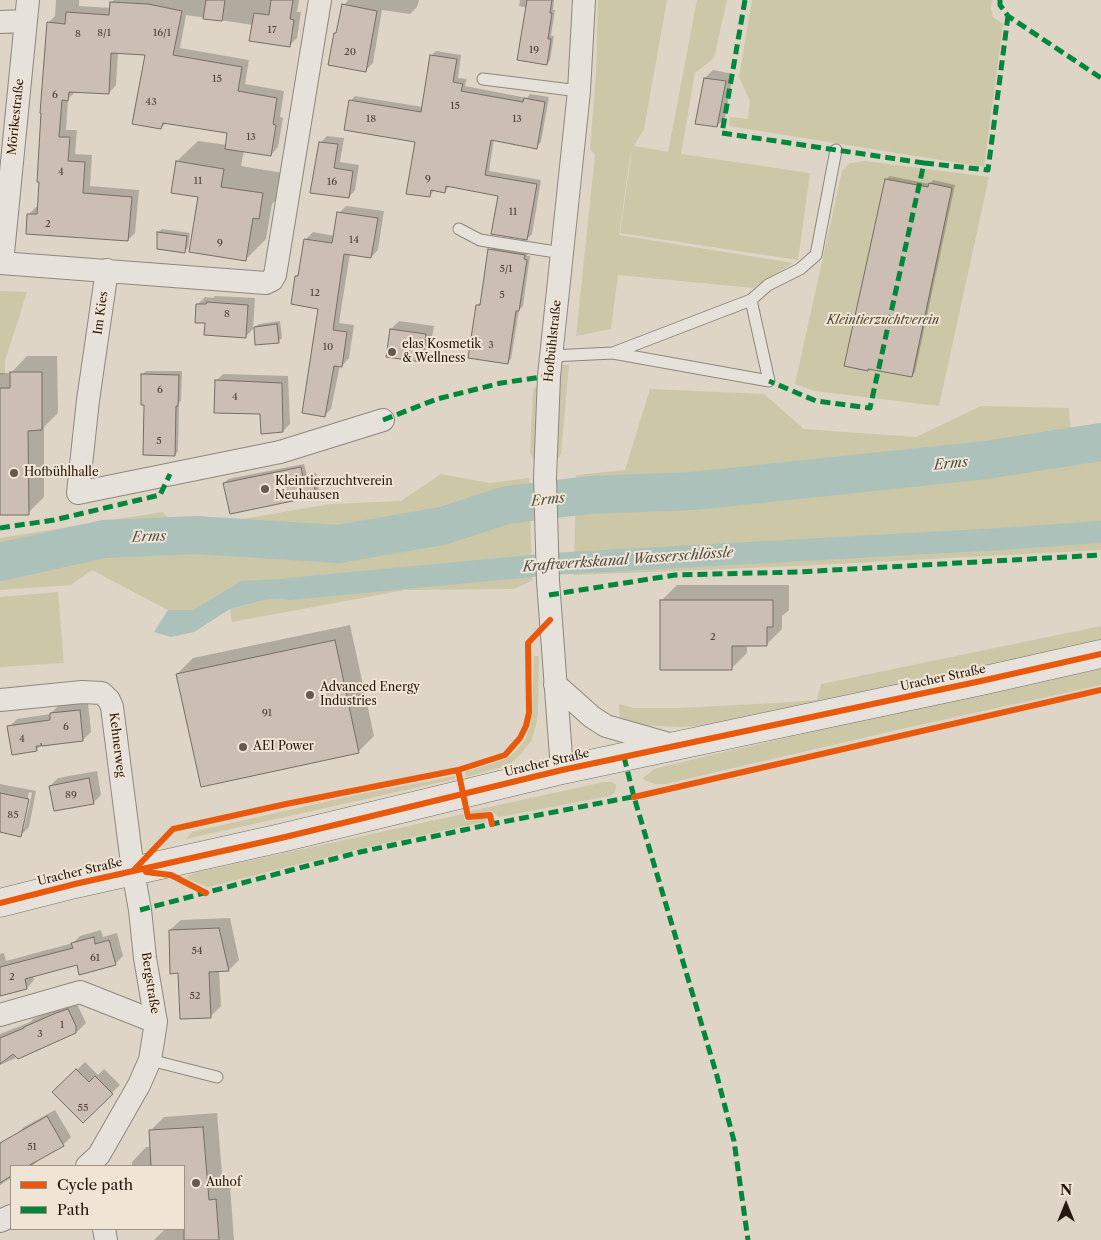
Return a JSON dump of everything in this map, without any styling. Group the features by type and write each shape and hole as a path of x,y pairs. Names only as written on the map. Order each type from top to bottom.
{"street":[{"path":"1,263 266,283 272,280 275,275 320,0"},
{"name":"Hofbühlstraße","path":"562,770 548,581 545,478 551,356 579,91 584,0"},
{"path":"0,22 27,11"},
{"name":"Mörikestraße","path":"1,263 27,11"},
{"name":"Im Kies","path":"106,270 78,493 280,452 383,420"},
{"name":"Uracher Straße","path":"0,903 562,770 1101,654"},
{"path":"555,684 592,717 606,726 677,746"},
{"name":"Kehnerweg","path":"0,700 82,692 102,693 109,700 112,707 133,871"},
{"name":"Bergstraße","path":"88,1165 99,1154 139,1085 150,1060 156,1022 133,871"},
{"path":"0,1015 80,992 156,1022"}],"lane":[{"path":"483,79 579,91"},
{"path":"613,353 751,300 768,285 800,268 816,255 836,150"},
{"path":"459,229 480,240 562,252"},
{"path":"551,356 613,353 769,381 751,300"},
{"path":"150,1060 217,1077"}],"green space":[{"path":"598,0 667,0 644,129 634,146 668,152 697,0 727,0 714,58 695,73 681,154 810,173 798,260 620,233 632,150 619,235 793,263 753,288 618,275 611,329 576,336 595,155 590,149 596,75"},
{"path":"752,0 992,0 993,17 1003,24 984,167 729,126 730,117 748,119 750,101 739,77"},
{"name":"Kleintierzuchtverein","path":"865,161 989,177 939,406 815,391 795,384 842,171 850,163"},
{"path":"0,291 27,292 5,361 5,375 0,375"},
{"path":"562,365 569,365 561,454 554,464"},
{"path":"536,386 535,463 530,452 533,390"},
{"path":"650,389 764,394 804,429 916,437 981,406 1069,408 1071,437 1101,440 1101,550 797,566 574,575 576,475 625,470"},
{"path":"441,474 490,483 529,478 532,581 514,589 405,590 232,622 230,609 264,600 317,596 241,581 193,610 168,610 92,570 71,585 0,590 0,538 162,512 173,521 201,526 331,504 401,501"},
{"path":"58,592 64,663 0,667 0,597"},
{"path":"1101,626 1101,640 843,697 787,712 683,727 634,724 620,720 619,704 634,708 678,708 817,700 821,684"},
{"path":"534,656 539,656 538,714 531,741 509,765 466,777 465,772 506,759 525,740 532,714"},
{"path":"1101,666 1101,685 665,784 655,784 642,779 654,769"},
{"path":"455,776 455,779 186,839 192,832 360,794"},
{"path":"604,782 612,782 616,785 615,792 610,796 499,817 491,811 472,814 471,811"},
{"path":"463,814 465,821 486,818 487,821 359,849 208,887 186,878 193,873"}],"water":[{"path":"319,577 317,596 264,600 230,609 194,632 171,637 154,632 168,610 193,610 241,581"}],"building":[{"path":"206,0 225,0 222,21 203,19"},
{"path":"271,0 293,0 290,19 294,20 290,47 249,41 254,13 269,15"},
{"path":"527,0 552,0 548,39 551,39 547,65 517,60"},
{"path":"110,2 148,4 182,11 173,55 242,67 238,91 277,98 273,124 276,125 271,156 225,149 227,133 163,123 161,129 132,124 145,55 111,53 109,94 69,92 68,101 62,100 59,137 70,137 68,161 85,162 83,193 132,197 128,241 26,234 27,214 37,214 40,113 47,22 65,24 66,12 109,15"},
{"path":"342,4 377,11 366,72 328,65"},
{"path":"430,55 457,59 453,82 463,84 461,91 523,102 524,98 545,102 537,149 491,140 485,175 537,184 527,240 491,234 498,196 446,186 445,193 431,190 430,197 406,194 415,142 344,130 349,100 421,112"},
{"path":"704,78 726,81 717,127 695,124"},
{"path":"319,142 338,144 334,168 353,171 349,198 310,193"},
{"path":"176,161 224,169 221,187 263,193 259,219 253,218 246,261 189,252 198,197 171,193"},
{"path":"885,179 928,187 929,183 952,188 912,377 844,366"},
{"path":"337,212 378,218 371,258 344,254 333,330 347,332 342,367 334,366 325,417 302,413 318,309 291,304 295,276 298,276 304,239 332,243"},
{"path":"157,232 187,236 185,253 157,249"},
{"path":"488,249 525,255 524,259 527,260 519,311 516,311 508,364 468,358 476,305 480,305"},
{"path":"207,302 248,305 246,338 204,335 205,323 195,323 196,304 206,304"},
{"path":"277,324 279,343 255,345 254,327"},
{"path":"390,329 426,334 422,362 386,357"},
{"name":"Hofbühlhalle","path":"10,372 42,372 42,430 28,431 29,515 0,515 0,388 10,388"},
{"path":"141,374 179,375 175,456 143,455 144,405 141,405"},
{"path":"215,380 282,383 283,432 261,434 260,414 214,413"},
{"name":"Kleintierzuchtverein Neuhausen","path":"301,467 303,478 312,476 316,494 307,496 307,498 230,514 223,483"},
{"path":"660,600 773,600 773,627 767,627 767,646 732,646 732,670 660,670"},
{"path":"335,640 359,753 201,787 176,674"},
{"path":"80,710 83,741 42,746 41,743 41,746 36,746 37,751 12,755 7,726 50,720 50,713"},
{"path":"89,778 94,804 54,811 49,786"},
{"path":"0,793 29,799 21,837 0,832"},
{"path":"219,928 229,971 209,972 211,1018 180,1019 178,973 170,974 169,930"},
{"path":"94,937 95,944 109,940 116,965 79,975 77,965 25,979 27,989 0,996 0,967 73,948 71,943"},
{"path":"68,1009 76,1026 76,1033 18,1059 13,1054 0,1064 0,1038"},
{"path":"76,1069 89,1082 95,1076 113,1094 83,1123 52,1092"},
{"path":"47,1116 64,1146 30,1165 10,1165 10,1177 0,1183 0,1143"},
{"name":"Auhof","path":"203,1127 209,1200 216,1199 219,1240 184,1240 185,1165 151,1165 149,1130"}],"waterway":[{"name":"Erms","path":"0,562 104,539 196,535 338,544 442,526 507,505 589,495 693,491 986,460 1101,442"},
{"name":"Kraftwerkskanal Wasserschlössle","path":"289,589 552,564 1101,532"}],"marked path":[{"path":"745,0 722,133 924,163 870,408 816,401 769,381"},
{"path":"1000,0 1000,5 1008,16 1101,78"},
{"path":"924,163 988,170 1008,16"},
{"path":"383,420 437,399 501,383 549,376"},
{"path":"0,528 54,520 160,495 170,474"},
{"path":"549,595 675,575 798,572 1101,555"},
{"path":"624,757 634,797 717,1076 734,1141 748,1240"},
{"path":"140,910 360,852 637,796"}],"cycle path":[{"path":"133,871 173,829 286,804 458,770 505,755 520,738 526,726 529,713 528,643 550,620"},
{"path":"0,903 562,770 1101,654"},
{"path":"634,797 1101,690"},
{"path":"458,770 468,817 490,815 492,824"},
{"path":"146,872 171,875 206,893"}],"place":[{"name":"elas Kosmetik & Wellness","path":"392,352"},
{"name":"Hofbühlhalle","path":"14,473"},
{"name":"Kleintierzuchtverein Neuhausen","path":"265,489"},
{"name":"Advanced Energy Industries","path":"310,695"},
{"name":"AEI Power","path":"243,747"},
{"name":"Auhof","path":"196,1183"}]}
